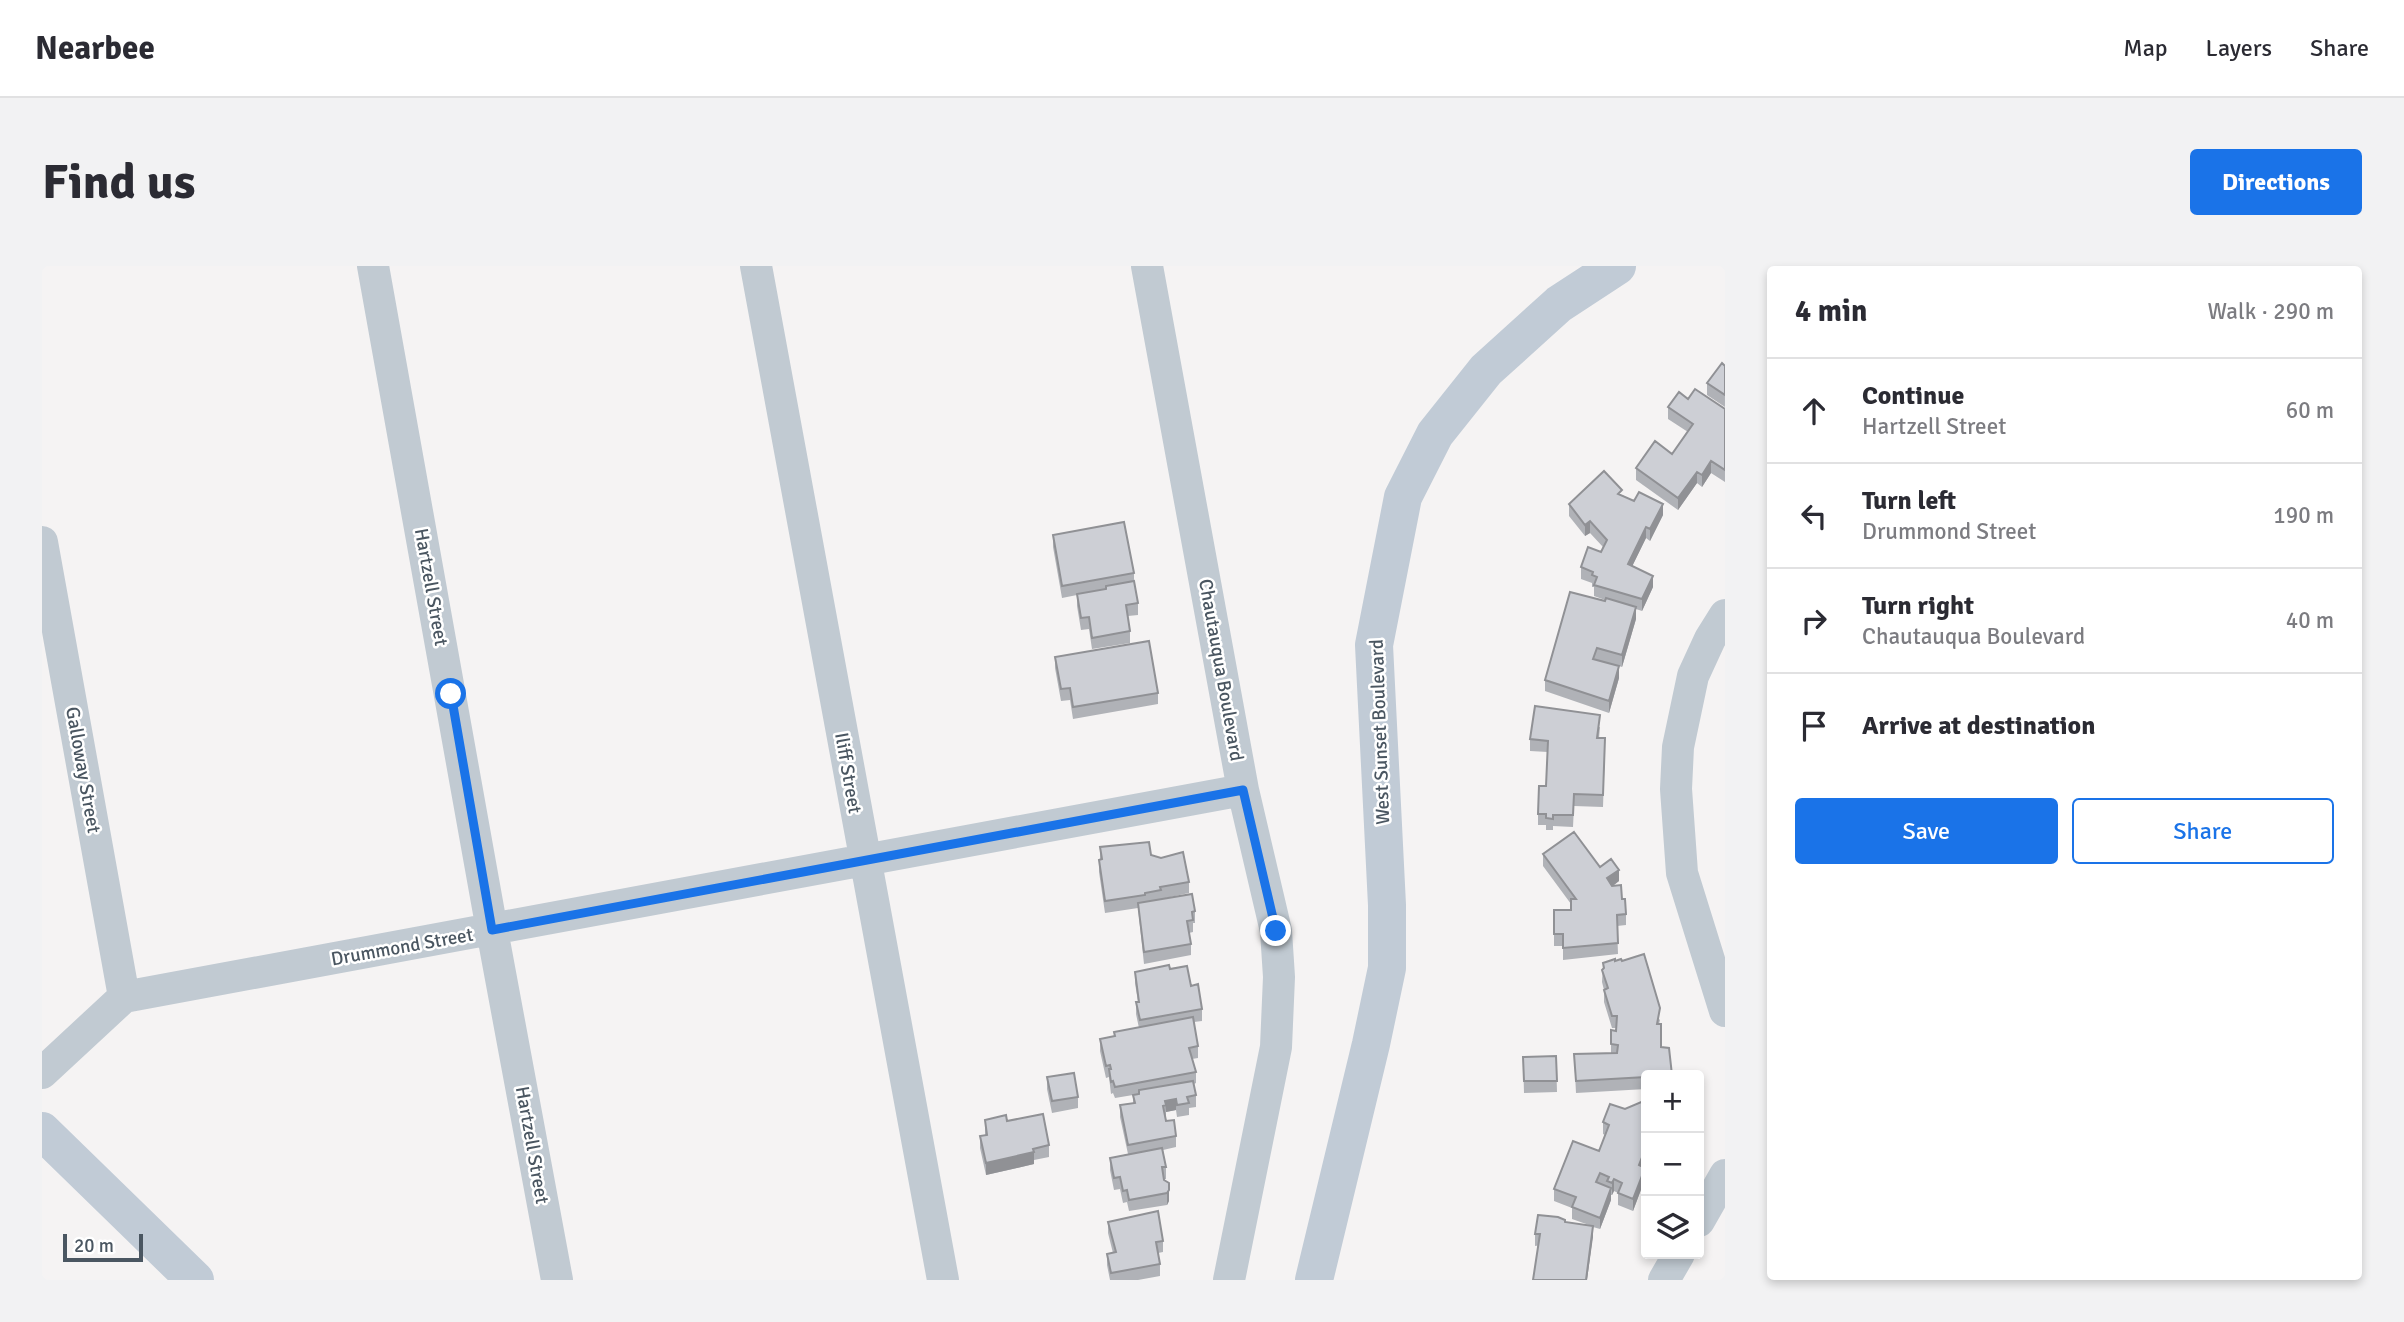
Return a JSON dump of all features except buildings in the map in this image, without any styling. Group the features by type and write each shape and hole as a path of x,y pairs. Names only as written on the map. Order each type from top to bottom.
{"main road":[{"name":"West Sunset Boulevard","path":"1314,1280 1387,968 1387,905 1374,645 1403,497 1435,433 1486,370 1559,304 1617,266"},
{"path":"42,1131 195,1280"}],"street":[{"name":"Hartzell Street","path":"373,266 557,1280"},
{"name":"Iliff Street","path":"756,266 943,1280"},
{"name":"Chautauqua Boulevard","path":"1147,266 1243,790 1276,931 1279,978 1276,1047 1229,1280"},
{"name":"Galloway Street","path":"42,542 124,997"},
{"path":"1725,615 1710,639 1693,676 1678,747 1676,789 1682,873 1725,1011"},
{"name":"Drummond Street","path":"124,997 1243,790"},
{"path":"42,1073 124,997"},
{"path":"1704,1212 1725,1175"},
{"path":"1664,1280 1676,1259"}],"route":[{"path":"451,694 492,930 1243,790 1276,931"}]}
